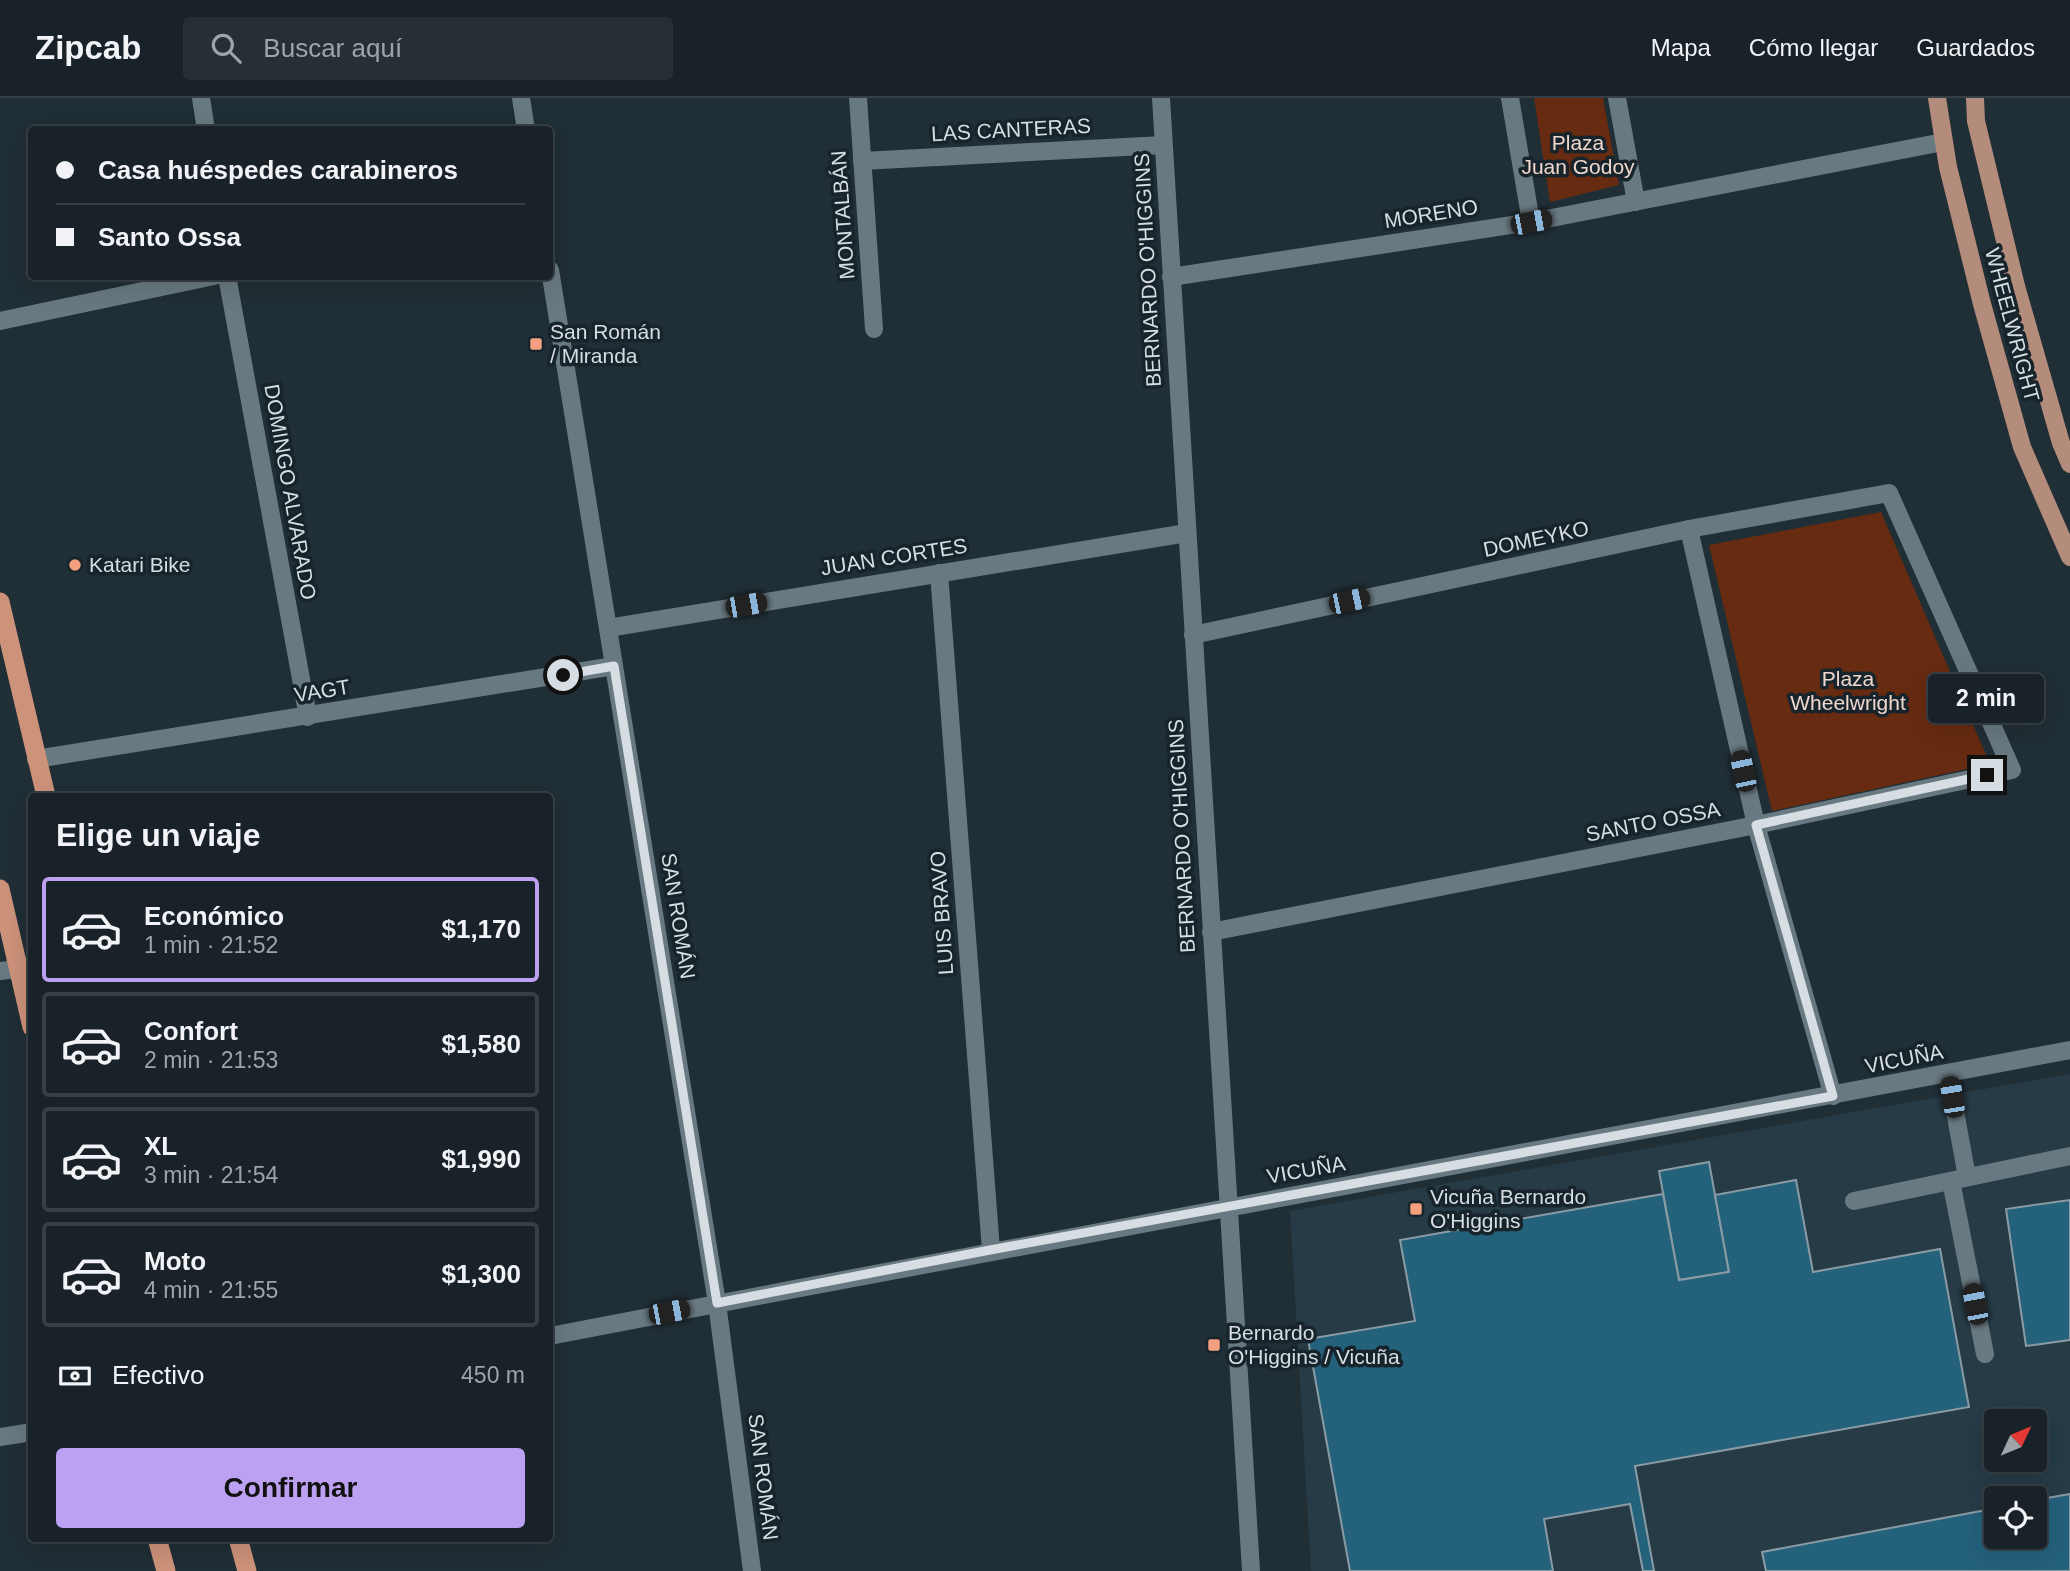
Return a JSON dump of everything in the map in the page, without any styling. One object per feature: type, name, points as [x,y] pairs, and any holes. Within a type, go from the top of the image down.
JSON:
[{"type":"highway","points":[[0,602],[45,793]]},
{"type":"highway","points":[[0,890],[28,1012]]},
{"type":"highway","points":[[159,1542],[166,1571]]},
{"type":"highway","points":[[240,1542],[247,1571]]},
{"type":"main road","name":"WHEELWRIGHT","points":[[1937,98],[1943,142],[1982,304],[2022,447],[2070,557]]},
{"type":"main road","name":"WHEELWRIGHT","points":[[1975,98],[1976,121],[2016,286],[2061,443],[2070,464]]},
{"type":"street","points":[[201,98],[205,126]]},
{"type":"street","points":[[520,98],[525,126]]},
{"type":"street","name":"MONTALBÁN","points":[[858,98],[874,329]]},
{"type":"street","name":"BERNARDO O'HIGGINS","points":[[1161,98],[1251,1571]]},
{"type":"street","points":[[1510,98],[1531,222]]},
{"type":"street","points":[[1617,98],[1636,202]]},
{"type":"street","name":"MORENO","points":[[1171,277],[1531,222],[1943,142]]},
{"type":"street","name":"LAS CANTERAS","points":[[862,161],[1163,145]]},
{"type":"street","points":[[0,321],[195,280]]},
{"type":"street","name":"DOMINGO ALVARADO","points":[[228,280],[308,716]]},
{"type":"street","name":"SAN ROMÁN","points":[[552,280],[717,1303],[752,1571]]},
{"type":"street","name":"DOMEYKO","points":[[1193,635],[1689,529],[1889,493]]},
{"type":"street","name":"SANTO OSSA","points":[[1211,932],[1756,825],[2012,770],[1889,493]]},
{"type":"street","points":[[1689,529],[1756,825],[1833,1096]]},
{"type":"street","name":"JUAN CORTES","points":[[608,628],[1187,533]]},
{"type":"street","name":"LUIS BRAVO","points":[[939,573],[990,1250]]},
{"type":"street","name":"VAGT","points":[[36,759],[614,666]]},
{"type":"street","name":"VICUÑA","points":[[553,1335],[990,1250],[2070,1050]]},
{"type":"street","points":[[1948,1073],[1959,1179],[1985,1354]]},
{"type":"street","points":[[1854,1201],[2070,1156]]},
{"type":"street","points":[[0,1437],[28,1433]]},
{"type":"shaded area","points":[[2070,1074],[2070,1571],[1311,1571],[1290,1211]]},
{"type":"green space","name":"Plaza Juan Godoy","points":[[1534,98],[1603,98],[1619,185],[1550,202]]},
{"type":"green space","name":"Plaza Wheelwright","points":[[1881,512],[1990,764],[1772,811],[1709,545]]},
{"type":"building","points":[[1709,1162],[1729,1272],[1679,1280],[1659,1171]]},
{"type":"building","points":[[1796,1180],[1813,1272],[1940,1249],[1969,1407],[1635,1466],[1654,1571],[1643,1571],[1630,1504],[1544,1519],[1553,1571],[1350,1571],[1308,1339],[1415,1321],[1400,1240],[1663,1194],[1679,1280],[1729,1272],[1715,1195]]},
{"type":"building","points":[[2070,1200],[2070,1340],[2026,1346],[2006,1209]]},
{"type":"building","points":[[2070,1494],[2070,1571],[1766,1571],[1762,1552],[1984,1510],[1984,1549],[2047,1549],[2047,1498]]},
{"type":"place","name":"San Román / Miranda","points":[[536,344]]},
{"type":"place","name":"Katari Bike","points":[[75,565]]},
{"type":"place","name":"Vicuña Bernardo O'Higgins","points":[[1416,1209]]},
{"type":"place","name":"Bernardo O'Higgins / Vicuña","points":[[1214,1345]]},
{"type":"route","points":[[563,675],[614,666],[717,1303],[990,1250],[1833,1096],[1756,825],[1987,775]]}]
